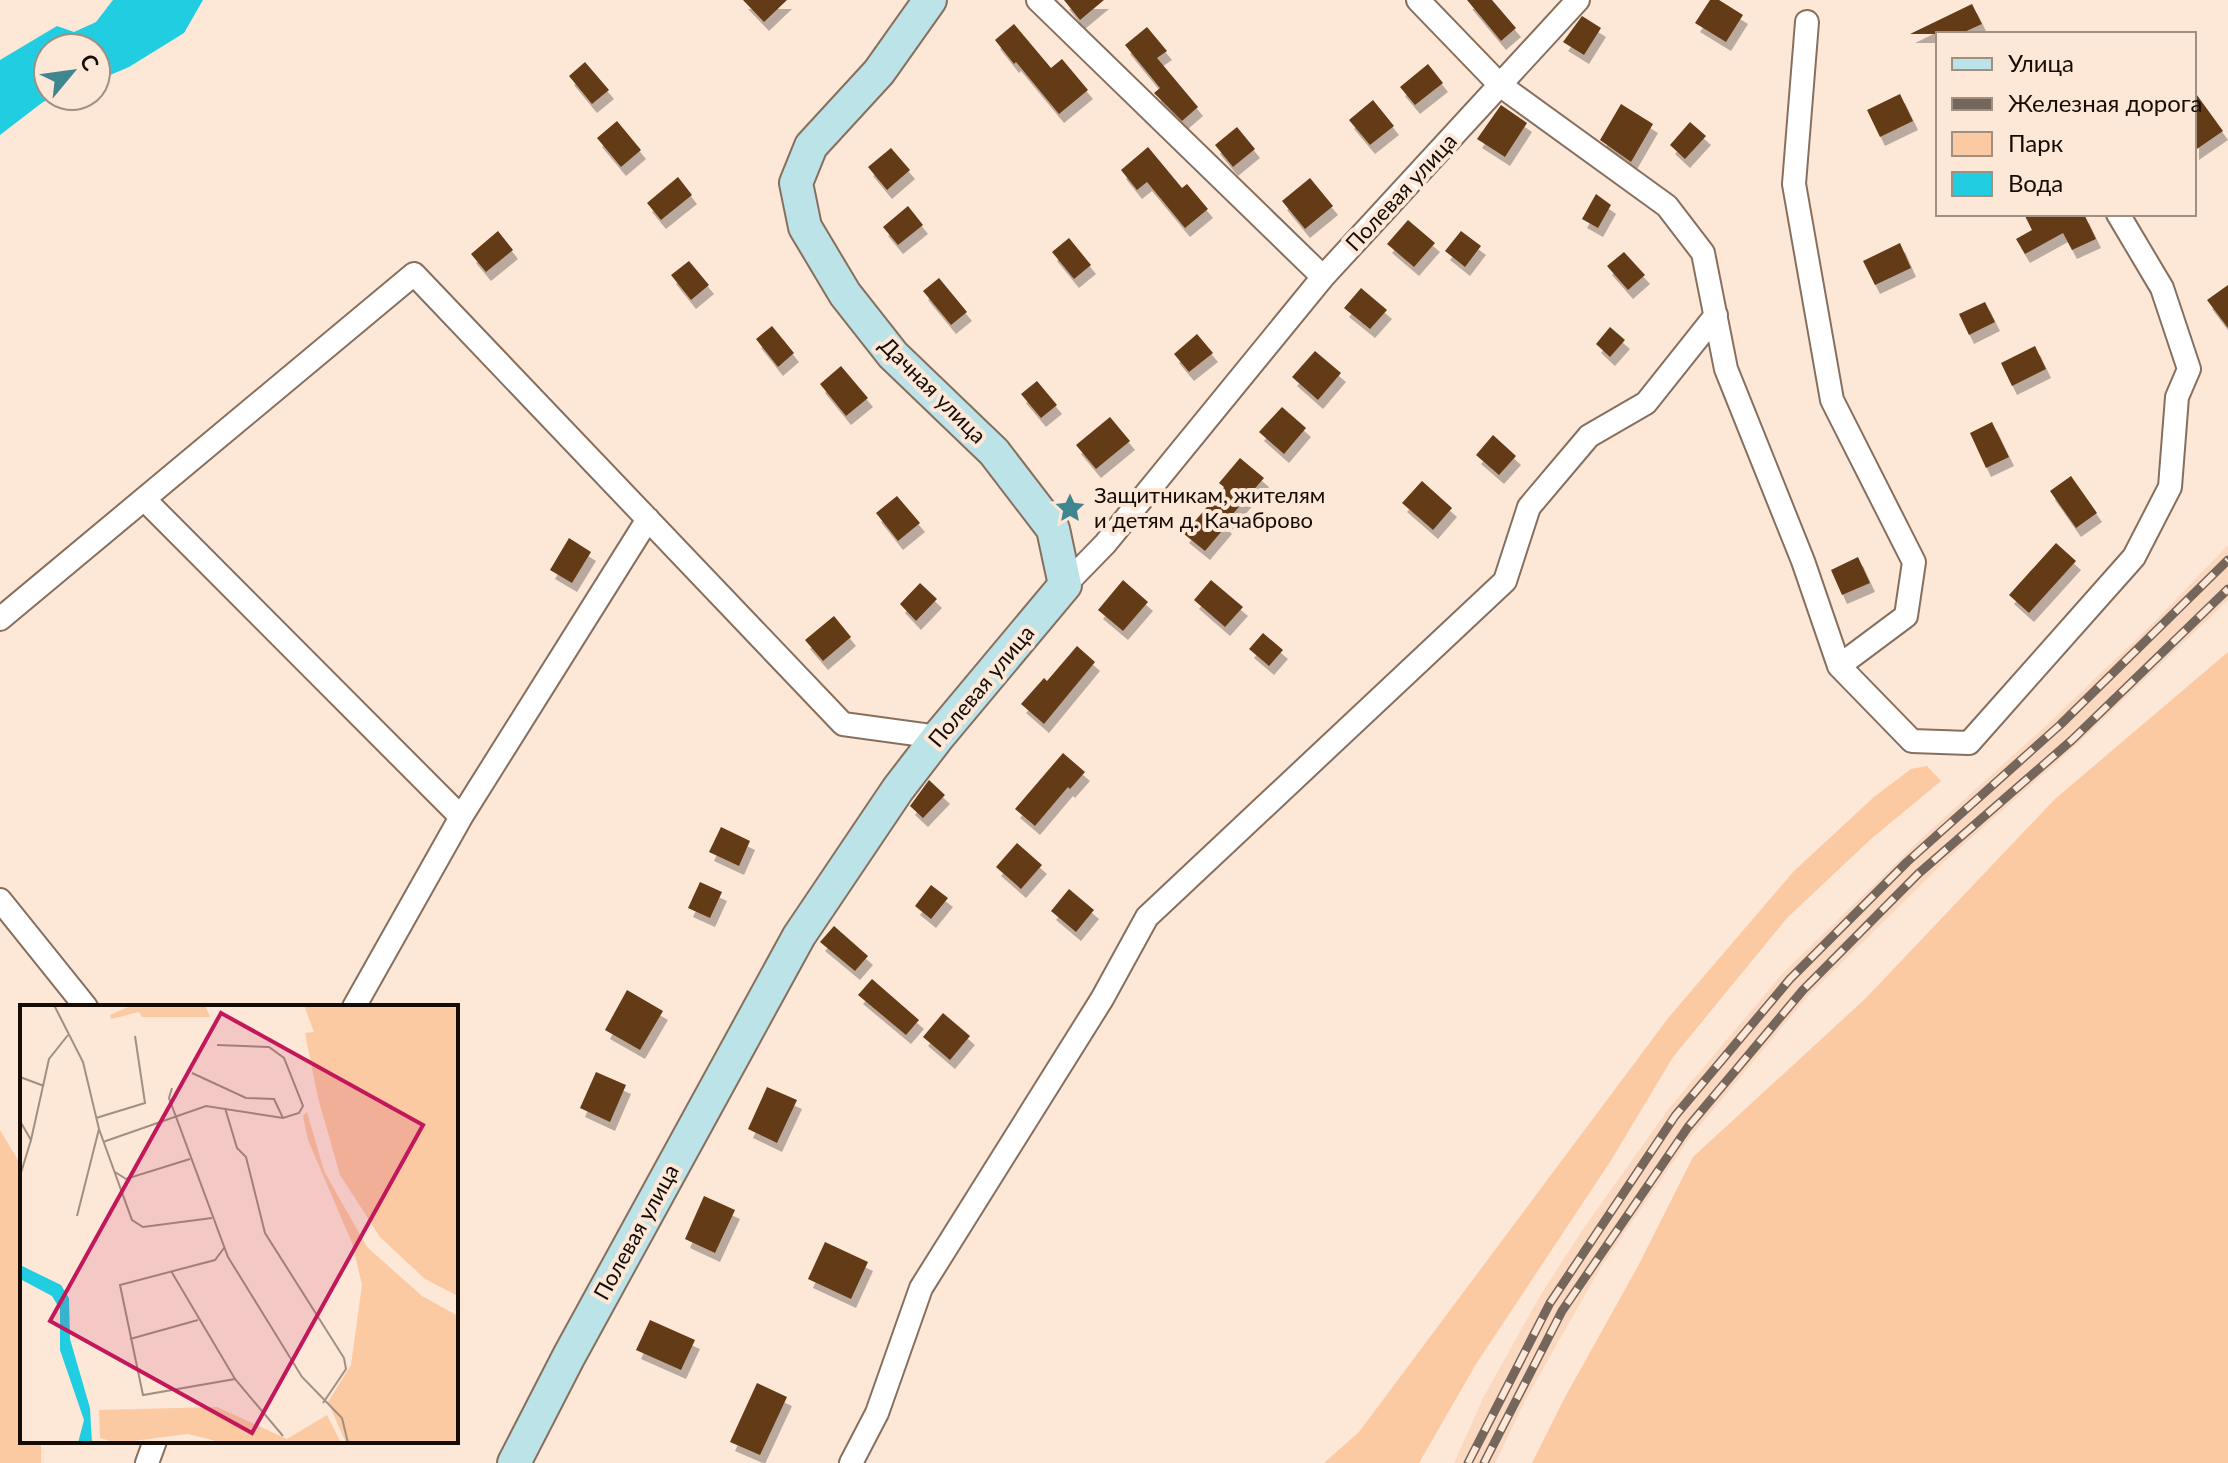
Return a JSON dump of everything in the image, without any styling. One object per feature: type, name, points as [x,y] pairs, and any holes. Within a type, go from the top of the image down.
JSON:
[{"type":"street","name":"Дачная улица","points":[[930,0],[879,72],[811,146],[796,183],[802,216],[805,227],[845,294],[893,355],[994,452],[1053,529],[1065,585]]},
{"type":"street","points":[[1038,0],[1323,277]]},
{"type":"street","points":[[1418,0],[1500,85],[1667,206],[1703,253],[1726,369],[1803,561],[1839,666],[1912,741],[1969,743],[2134,557],[2170,487],[2177,397],[2189,369],[2162,288],[2119,216]]},
{"type":"street","name":"Полевая улица","points":[[514,1463],[569,1356],[799,936],[898,789],[1065,585],[1105,544],[1323,277],[1578,0]]},
{"type":"street","points":[[1807,22],[1794,184],[1832,400],[1914,562],[1906,616],[1839,666]]},
{"type":"street","points":[[0,619],[414,274],[843,724],[938,737]]},
{"type":"street","points":[[851,1463],[877,1413],[921,1288],[1102,999],[1147,917],[1505,581],[1529,507],[1589,436],[1646,403],[1716,315]]},
{"type":"street","points":[[145,500],[461,817]]},
{"type":"street","points":[[355,1005],[461,817],[648,519]]},
{"type":"street","points":[[0,900],[84,1005]]},
{"type":"street","points":[[147,1463],[154,1443]]},
{"type":"shaded area","points":[[2228,545],[2228,600],[2071,750],[1945,861],[1808,996],[1691,1136],[1599,1270],[1527,1397],[1495,1463],[1454,1463],[1484,1396],[1540,1296],[1581,1232],[1667,1111],[1782,974],[1923,837],[2153,623]]},
{"type":"green space","points":[[2228,652],[2228,1463],[1532,1463],[1693,1157],[1865,999],[2055,799]]},
{"type":"green space","points":[[1927,766],[1941,781],[1871,839],[1787,918],[1673,1057],[1610,1162],[1476,1364],[1419,1463],[1324,1463],[1359,1432],[1669,1017],[1794,871],[1874,797],[1911,769]]},
{"type":"green space","points":[[0,1130],[20,1164],[20,1443],[41,1443],[41,1463],[0,1463]]},
{"type":"water","points":[[113,0],[203,0],[184,33],[112,74],[112,32],[74,32],[96,22]]},
{"type":"water","points":[[57,26],[74,32],[47,32]]},
{"type":"water","points":[[32,41],[32,110],[0,135],[0,60]]},
{"type":"building","points":[[743,0],[787,0],[764,22]]},
{"type":"building","points":[[1064,0],[1104,0],[1080,20]]},
{"type":"building","points":[[1467,0],[1492,0],[1516,28],[1501,41]]},
{"type":"building","points":[[1710,0],[1719,0],[1743,15],[1726,42],[1695,23]]},
{"type":"building","points":[[1972,4],[1982,24],[1964,32],[1910,34]]},
{"type":"building","points":[[1582,16],[1601,28],[1584,55],[1563,42]]},
{"type":"building","points":[[1014,24],[1051,68],[1062,59],[1088,90],[1059,114],[995,40]]},
{"type":"building","points":[[1147,27],[1167,51],[1157,58],[1198,107],[1182,121],[1154,93],[1160,88],[1125,45]]},
{"type":"building","points":[[585,62],[609,90],[592,104],[569,76]]},
{"type":"building","points":[[1428,64],[1443,83],[1415,105],[1400,87]]},
{"type":"building","points":[[1900,94],[1913,121],[1880,137],[1867,110]]},
{"type":"building","points":[[2196,94],[2223,131],[2196,150]]},
{"type":"building","points":[[1373,100],[1394,126],[1370,145],[1349,120]]},
{"type":"building","points":[[1621,104],[1653,124],[1631,162],[1600,140]]},
{"type":"building","points":[[1501,105],[1527,123],[1505,157],[1477,139]]},
{"type":"building","points":[[617,121],[641,150],[621,167],[597,138]]},
{"type":"building","points":[[1690,122],[1706,136],[1685,159],[1670,145]]},
{"type":"building","points":[[1237,127],[1255,149],[1233,167],[1215,145]]},
{"type":"building","points":[[1148,147],[1182,188],[1187,184],[1208,209],[1185,228],[1147,182],[1137,190],[1121,170]]},
{"type":"building","points":[[891,148],[910,170],[887,190],[868,167]]},
{"type":"building","points":[[678,177],[692,195],[661,220],[647,203]]},
{"type":"building","points":[[1310,178],[1333,206],[1305,229],[1282,201]]},
{"type":"building","points":[[1596,194],[1611,205],[1598,228],[1582,219]]},
{"type":"building","points":[[908,206],[923,225],[898,245],[883,227]]},
{"type":"building","points":[[2025,216],[2085,216],[2096,239],[2072,250],[2063,233],[2025,254],[2016,239],[2032,230]]},
{"type":"building","points":[[1408,220],[1435,243],[1414,267],[1387,244]]},
{"type":"building","points":[[498,231],[513,250],[486,272],[471,254]]},
{"type":"building","points":[[1461,231],[1481,246],[1465,267],[1445,251]]},
{"type":"building","points":[[1069,238],[1091,265],[1074,279],[1052,252]]},
{"type":"building","points":[[1900,243],[1911,268],[1875,285],[1863,261]]},
{"type":"building","points":[[1624,252],[1645,275],[1628,290],[1607,266]]},
{"type":"building","points":[[689,261],[709,285],[691,300],[671,275]]},
{"type":"building","points":[[939,278],[967,312],[951,325],[923,291]]},
{"type":"building","points":[[2228,285],[2228,328],[2207,300]]},
{"type":"building","points":[[1361,288],[1387,310],[1370,329],[1344,308]]},
{"type":"building","points":[[1985,302],[1995,322],[1969,335],[1959,314]]},
{"type":"building","points":[[772,326],[794,353],[778,367],[756,339]]},
{"type":"building","points":[[1610,327],[1625,340],[1610,357],[1596,344]]},
{"type":"building","points":[[1197,334],[1213,353],[1189,372],[1174,354]]},
{"type":"building","points":[[2035,346],[2046,369],[2012,386],[2001,363]]},
{"type":"building","points":[[1315,351],[1341,373],[1318,400],[1292,377]]},
{"type":"building","points":[[841,366],[868,398],[846,416],[820,384]]},
{"type":"building","points":[[1037,381],[1057,405],[1041,418],[1021,394]]},
{"type":"building","points":[[1282,407],[1306,428],[1284,454],[1259,432]]},
{"type":"building","points":[[1110,417],[1130,441],[1096,469],[1076,445]]},
{"type":"building","points":[[1992,422],[2009,457],[1986,468],[1970,433]]},
{"type":"building","points":[[1493,435],[1516,456],[1499,475],[1476,455]]},
{"type":"building","points":[[1240,458],[1264,478],[1205,551],[1184,534],[1224,487],[1219,483]]},
{"type":"building","points":[[2071,476],[2097,513],[2076,528],[2050,491]]},
{"type":"building","points":[[1422,481],[1452,508],[1433,530],[1402,503]]},
{"type":"building","points":[[897,496],[920,523],[898,541],[876,513]]},
{"type":"building","points":[[569,538],[591,552],[572,583],[550,570]]},
{"type":"building","points":[[2056,543],[2076,561],[2029,613],[2009,595]]},
{"type":"building","points":[[1858,557],[1870,583],[1842,595],[1831,570]]},
{"type":"building","points":[[1123,580],[1148,602],[1123,631],[1098,610]]},
{"type":"building","points":[[1211,580],[1243,607],[1225,627],[1194,600]]},
{"type":"building","points":[[920,583],[937,599],[916,621],[900,604]]},
{"type":"building","points":[[834,616],[851,637],[823,661],[805,640]]},
{"type":"building","points":[[1263,633],[1283,650],[1269,666],[1249,649]]},
{"type":"building","points":[[1077,646],[1095,662],[1044,724],[1021,704],[1044,678],[1047,681]]},
{"type":"building","points":[[1063,753],[1085,772],[1035,826],[1015,809]]},
{"type":"building","points":[[929,780],[945,795],[923,818],[910,806]]},
{"type":"building","points":[[721,827],[750,841],[739,866],[709,852]]},
{"type":"building","points":[[1017,843],[1042,865],[1021,889],[996,867]]},
{"type":"building","points":[[700,882],[722,892],[710,918],[688,908]]},
{"type":"building","points":[[931,885],[948,898],[931,919],[915,906]]},
{"type":"building","points":[[1069,889],[1094,910],[1076,932],[1051,911]]},
{"type":"building","points":[[834,926],[868,956],[855,971],[820,942]]},
{"type":"building","points":[[872,979],[919,1020],[906,1035],[858,995]]},
{"type":"building","points":[[627,990],[663,1011],[640,1050],[605,1030]]},
{"type":"building","points":[[943,1013],[970,1036],[950,1060],[923,1037]]},
{"type":"building","points":[[596,1072],[626,1085],[610,1122],[580,1108]]},
{"type":"building","points":[[767,1087],[797,1100],[777,1143],[748,1129]]},
{"type":"building","points":[[704,1196],[735,1210],[715,1253],[685,1239]]},
{"type":"building","points":[[825,1242],[868,1262],[851,1299],[808,1279]]},
{"type":"building","points":[[650,1320],[695,1340],[681,1370],[636,1350]]},
{"type":"building","points":[[757,1383],[787,1397],[760,1455],[730,1442]]},
{"type":"railway","points":[[1468,1463],[1550,1303],[1675,1116],[1790,979],[1907,862],[2060,725],[2228,560]]},
{"type":"railway","points":[[1484,1463],[1562,1311],[1688,1127],[1803,990],[1918,874],[2072,740],[2228,589]]},
{"type":"place","name":"Защитникам, жителям и детям д. Качаброво","points":[[1070,508]]}]
